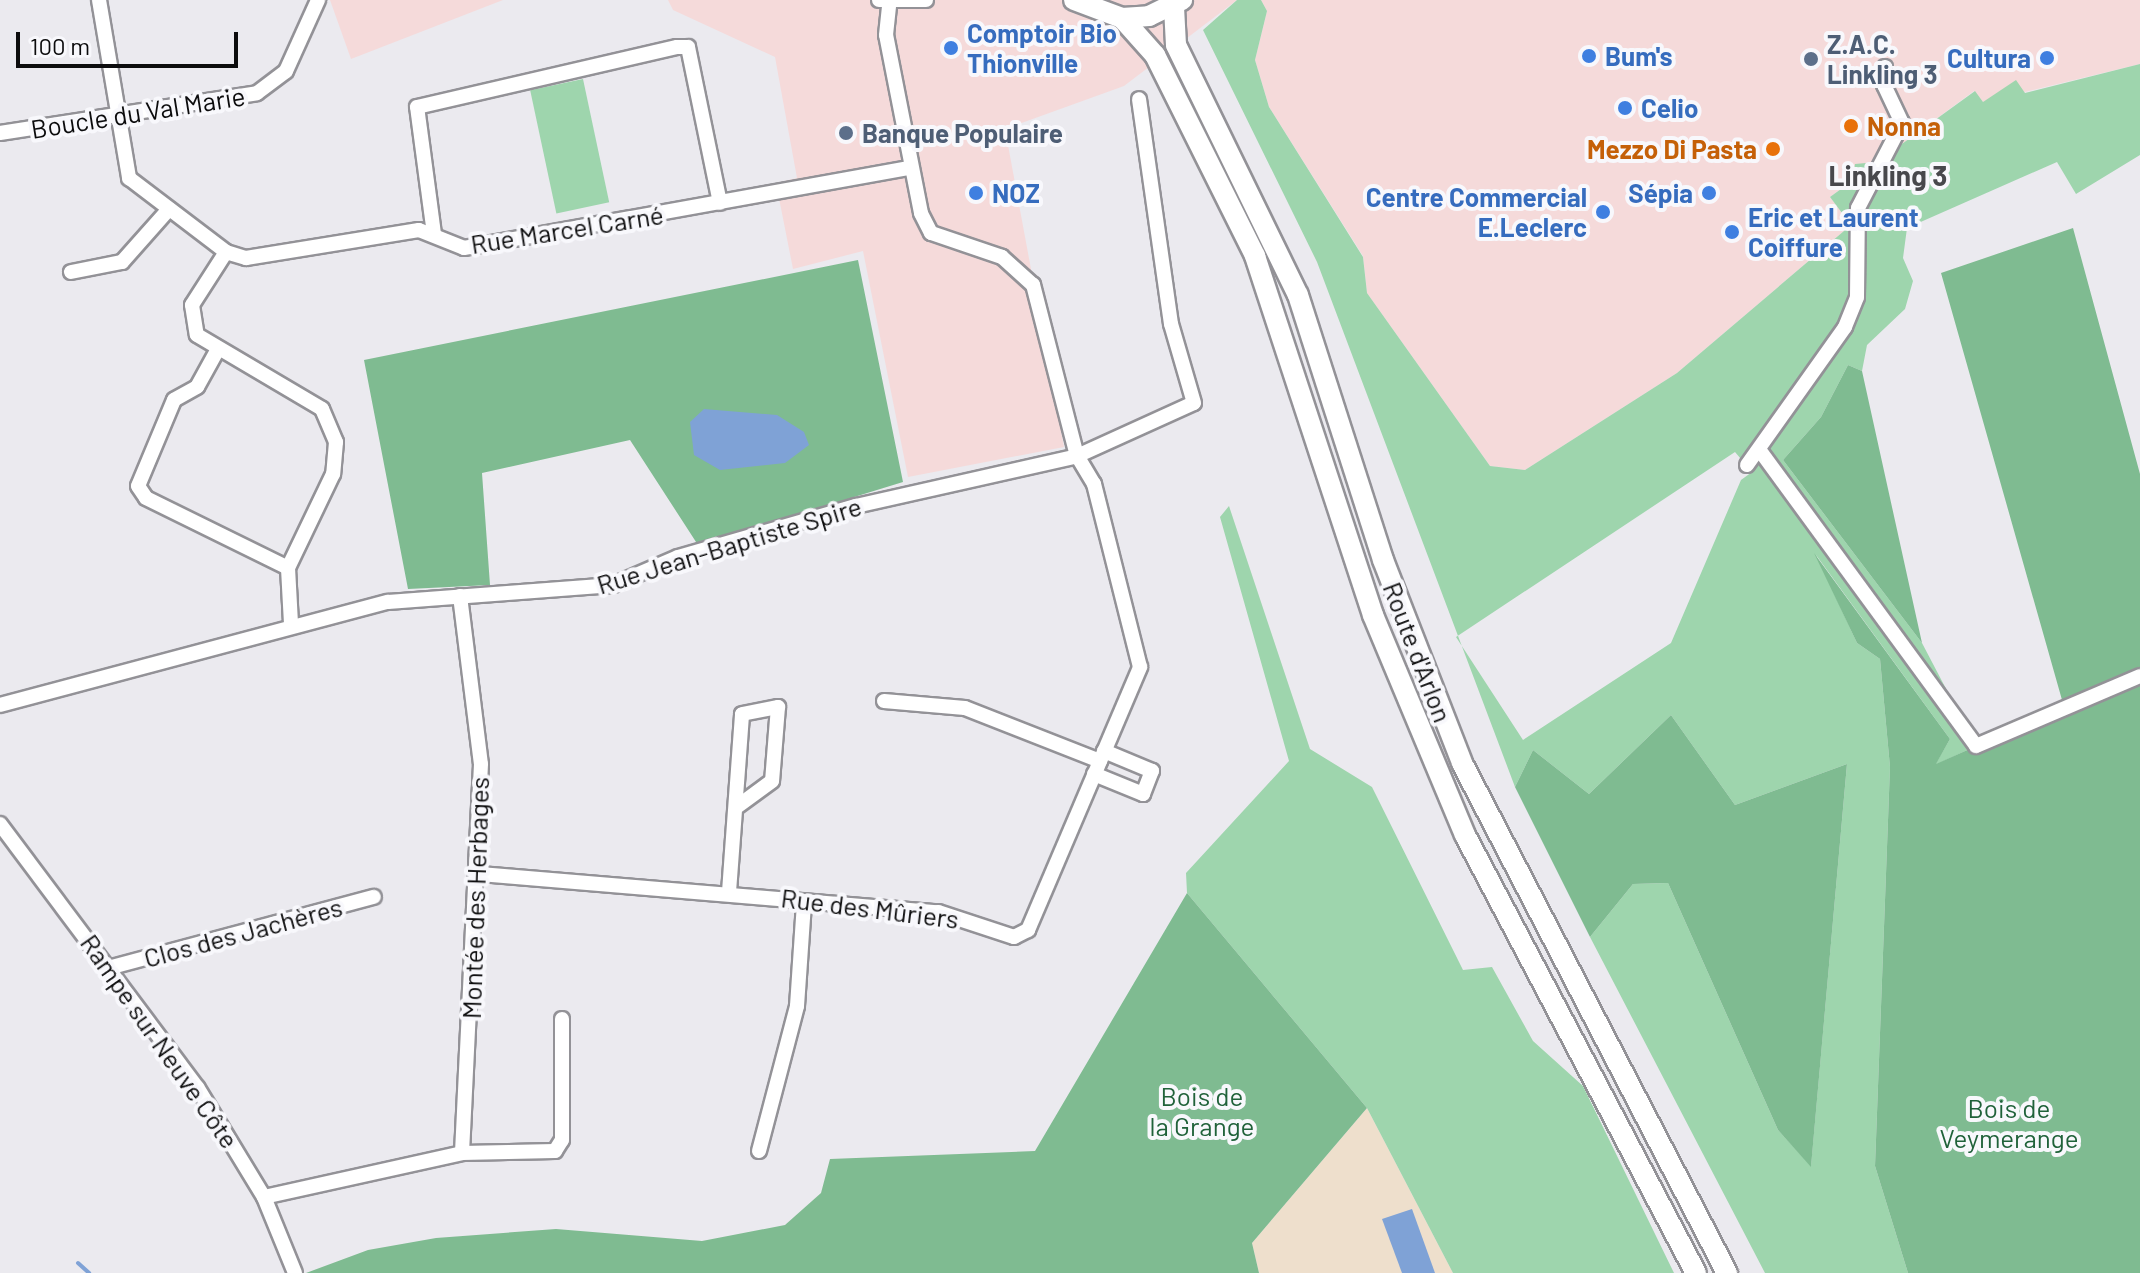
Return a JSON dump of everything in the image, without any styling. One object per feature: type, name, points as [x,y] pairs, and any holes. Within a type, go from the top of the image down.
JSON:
[{"type":"main road","points":[[1074,0],[1122,18],[1178,3]]},
{"type":"main road","name":"Route d'Arlon","points":[[1178,3],[1176,45],[1298,295],[1388,574],[1462,763],[1727,1273]]},
{"type":"main road","name":"Route d'Arlon","points":[[1122,18],[1155,55],[1255,256],[1373,615],[1458,820],[1696,1273]]},
{"type":"street","points":[[99,0],[122,165],[169,209],[226,252],[192,305],[197,335],[322,409],[336,442],[333,474],[288,568],[291,624]]},
{"type":"street","name":"Boucle du Val Marie","points":[[0,133],[257,93],[286,71],[318,0]]},
{"type":"street","points":[[908,168],[886,35],[884,2],[926,0]]},
{"type":"street","points":[[434,234],[417,107],[677,47],[688,47],[720,203]]},
{"type":"street","points":[[1747,465],[1761,452],[1845,327],[1857,297],[1858,208],[1902,123],[1884,85],[1885,67]]},
{"type":"street","name":"Rue Jean-Baptiste Spire","points":[[0,705],[291,624],[388,602],[613,585],[772,529],[1077,456],[1194,403],[1165,294],[1139,99]]},
{"type":"street","name":"Rue Marcel Carné","points":[[226,252],[246,258],[419,230],[464,248],[908,168]]},
{"type":"street","name":"Rue des Mûriers","points":[[481,874],[729,892],[804,902],[960,915],[1022,935],[1140,667],[1094,484],[1077,456],[1033,285],[1002,257],[931,233],[908,168]]},
{"type":"street","points":[[71,272],[122,262],[169,209]]},
{"type":"street","points":[[218,349],[197,387],[174,400],[138,486],[146,498],[288,568]]},
{"type":"street","points":[[1761,452],[1976,746],[2140,676]]},
{"type":"street","name":"Montée des Herbages","points":[[460,596],[481,764],[481,874],[462,1153]]},
{"type":"street","points":[[884,701],[965,708],[1099,762]]},
{"type":"street","points":[[729,892],[738,806],[742,714],[778,707],[772,781],[738,806]]},
{"type":"street","name":"Rampe sur Neuve Côte","points":[[0,824],[112,967],[264,1197],[295,1273]]},
{"type":"street","name":"Clos des Jachères","points":[[112,967],[374,897]]},
{"type":"street","points":[[759,1151],[797,1006],[804,902]]},
{"type":"street","points":[[264,1197],[462,1153],[555,1151],[562,1140],[562,1019]]},
{"type":"shaded area","points":[[330,0],[503,0],[351,59]]},
{"type":"shaded area","points":[[668,0],[1237,0],[1124,86],[1005,129],[1064,447],[908,477],[863,251],[793,269],[776,183],[797,178],[775,57],[673,10]]},
{"type":"shaded area","points":[[1261,0],[2140,0],[2140,64],[1983,102],[1974,91],[1830,197],[1851,225],[1677,373],[1525,470],[1490,466],[1367,293],[1363,256],[1269,107],[1255,60],[1267,11]]},
{"type":"shaded area","points":[[1367,1108],[1453,1273],[1259,1273],[1252,1243]]},
{"type":"green space","points":[[1237,0],[1261,0],[1267,11],[1255,60],[1269,107],[1363,257],[1367,293],[1490,466],[1525,470],[1677,373],[1851,225],[1830,197],[1852,181],[1855,164],[1877,162],[1975,91],[1983,102],[2016,80],[2025,93],[2140,64],[2140,155],[2076,194],[2057,162],[1907,228],[1903,258],[1913,281],[1905,309],[1867,345],[1862,371],[1848,365],[1821,417],[1783,460],[1922,643],[1976,746],[1935,765],[1950,739],[1816,555],[1857,643],[1880,659],[1890,767],[1875,1166],[1908,1273],[1765,1273],[1590,937],[1633,884],[1668,883],[1778,1130],[1811,1166],[1847,764],[1735,805],[1671,715],[1589,794],[1533,750],[1515,787],[1462,646],[1523,740],[1671,643],[1741,480],[1752,472],[1735,452],[1458,636],[1317,262],[1203,30]]},
{"type":"green space","points":[[583,79],[609,202],[556,213],[530,90]]},
{"type":"green space","name":"Bois de Veymerange","points":[[2073,228],[2140,474],[2140,1273],[1908,1273],[1875,1166],[1890,767],[1880,659],[1857,643],[1814,553],[1950,739],[1936,764],[2064,707],[1941,273]]},
{"type":"green space","points":[[858,260],[903,482],[698,545],[630,440],[482,473],[490,585],[408,589],[364,360]]},
{"type":"green space","points":[[1848,365],[1862,371],[1922,643],[1783,460],[1821,417]]},
{"type":"green space","points":[[1229,506],[1310,749],[1372,787],[1463,970],[1492,967],[1533,1041],[1583,1086],[1674,1273],[1453,1273],[1367,1108],[1187,893],[1186,873],[1289,761],[1220,517]]},
{"type":"green space","points":[[1671,715],[1735,805],[1847,764],[1811,1167],[1778,1130],[1668,883],[1633,884],[1590,937],[1515,787],[1533,750],[1589,794]]},
{"type":"green space","name":"Bois de la Grange","points":[[1187,893],[1367,1108],[1252,1243],[1259,1273],[306,1273],[368,1250],[436,1238],[556,1229],[702,1241],[785,1225],[821,1193],[830,1159],[1035,1151]]},
{"type":"water","points":[[704,409],[777,415],[804,432],[809,445],[785,463],[720,470],[694,455],[690,422]]},
{"type":"water","points":[[1412,1209],[1435,1273],[1402,1273],[1382,1219]]},
{"type":"waterway","points":[[78,1263],[89,1273]]},
{"type":"place","name":"Comptoir Bio Thionville","points":[[951,48]]},
{"type":"place","name":"Bum's","points":[[1589,56]]},
{"type":"place","name":"Cultura","points":[[2047,58]]},
{"type":"place","name":"Z.A.C. Linkling 3","points":[[1811,59]]},
{"type":"place","name":"Celio","points":[[1625,108]]},
{"type":"place","name":"Nonna","points":[[1851,126]]},
{"type":"place","name":"Banque Populaire","points":[[846,133]]},
{"type":"place","name":"Mezzo Di Pasta","points":[[1773,149]]},
{"type":"place","name":"NOZ","points":[[976,193]]},
{"type":"place","name":"Sépia","points":[[1709,193]]},
{"type":"place","name":"Centre Commercial E.Leclerc","points":[[1603,212]]},
{"type":"place","name":"Eric et Laurent Coiffure","points":[[1732,232]]},
{"type":"district","name":"Linkling 3","points":[[1888,175]]}]
